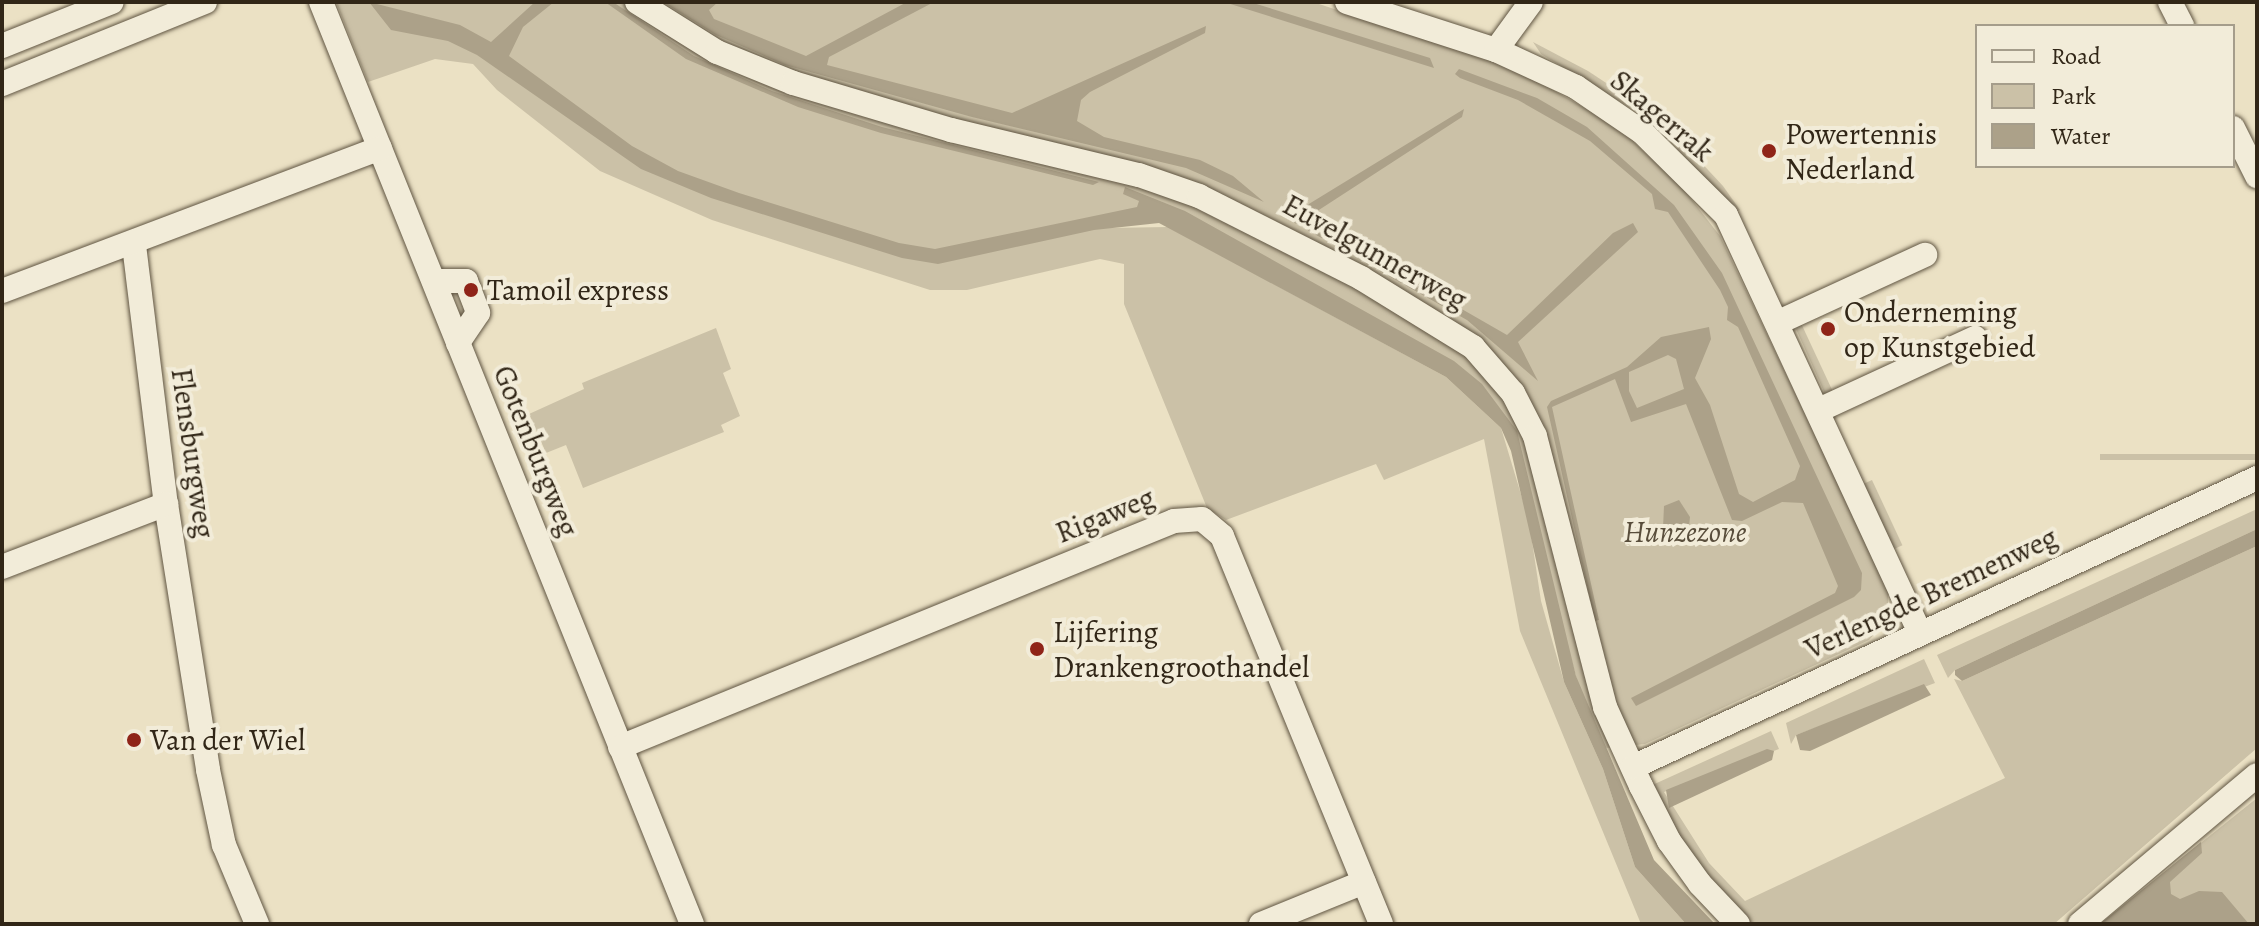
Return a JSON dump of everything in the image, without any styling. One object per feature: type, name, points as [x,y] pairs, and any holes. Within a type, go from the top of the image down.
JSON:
[{"type":"street","points":[[2,46],[112,2]]},
{"type":"street","points":[[2,84],[205,2]]},
{"type":"street","name":"Gotenburgweg","points":[[321,2],[692,924]]},
{"type":"street","name":"Euvelgunnerweg","points":[[637,2],[717,52],[793,83],[951,130],[1139,175],[1199,196],[1361,278],[1458,335],[1501,377],[1535,436],[1601,693],[1633,767],[1669,841],[1700,884],[1738,924]]},
{"type":"street","name":"Skagerrak","points":[[1347,2],[1496,50],[1576,87],[1642,132],[1726,215],[1779,322],[1920,632]]},
{"type":"street","points":[[1496,50],[1531,2]]},
{"type":"street","points":[[2170,2],[2181,24]]},
{"type":"street","points":[[2235,132],[2257,176]]},
{"type":"street","points":[[2,291],[134,245],[380,148]]},
{"type":"street","name":"Flensburgweg","points":[[134,245],[166,504],[224,845],[257,924]]},
{"type":"street","points":[[1779,322],[1925,255]]},
{"type":"street","points":[[1819,410],[1975,338]]},
{"type":"street","name":"Verlengde Bremenweg","points":[[1633,767],[2257,478]]},
{"type":"street","points":[[2,567],[166,504]]},
{"type":"street","name":"Rigaweg","points":[[620,747],[1193,517],[1211,523],[1222,536],[1381,924]]},
{"type":"street","points":[[2080,924],[2257,775]]},
{"type":"street","points":[[1261,924],[1364,882]]},
{"type":"green space","name":"Hunzezone","points":[[336,2],[1313,2],[1518,70],[1618,127],[1685,191],[1720,236],[1888,588],[1888,619],[1869,640],[1645,744],[1596,749],[1510,437],[1455,379],[1159,219],[1105,228],[1168,227],[1446,377],[1501,428],[1529,521],[1541,601],[1564,682],[1603,769],[1635,867],[1686,924],[1641,924],[1520,631],[1484,439],[1384,480],[1376,464],[1226,520],[1207,508],[1124,304],[1124,264],[1100,259],[967,290],[930,290],[712,220],[600,171],[497,90],[473,64],[435,59],[368,82]]},
{"type":"green space","points":[[1533,42],[1588,71],[1647,110],[1639,113],[1541,54]]},
{"type":"green space","points":[[1682,142],[1723,186],[1740,210],[1735,212],[1677,149]]},
{"type":"green space","points":[[1800,321],[1834,394],[1826,396],[1796,329]]},
{"type":"green space","points":[[716,328],[731,369],[723,373],[740,416],[721,425],[724,432],[583,488],[566,445],[546,453],[529,414],[584,389],[582,383]]},
{"type":"green space","points":[[2100,454],[2257,454],[2257,460],[2100,460]]},
{"type":"green space","points":[[1872,480],[1902,545],[1894,549],[1864,484]]},
{"type":"green space","points":[[2257,509],[2257,529],[1955,670],[1948,678],[1937,655]]},
{"type":"green space","points":[[2257,546],[2257,748],[2054,924],[1747,924],[1704,880],[1648,787],[1771,731],[1779,749],[1664,792],[1709,863],[1745,901],[2005,778],[1954,679],[1962,681]]},
{"type":"green space","points":[[1924,659],[1935,683],[1796,735],[1791,744],[1786,723]]},
{"type":"green space","points":[[2257,798],[2257,924],[2106,924],[2202,842]]},
{"type":"water","points":[[369,2],[460,25],[491,42],[535,2],[554,2],[523,27],[509,56],[632,146],[678,171],[739,193],[899,243],[935,249],[1137,207],[1139,201],[1123,194],[1125,187],[1185,211],[1454,361],[1482,384],[1517,431],[1576,676],[1654,860],[1715,924],[1686,924],[1635,867],[1603,769],[1564,682],[1511,451],[1501,428],[1446,377],[1159,223],[1094,230],[938,264],[902,258],[711,198],[641,169],[477,55],[448,41],[391,30]]},
{"type":"water","points":[[605,2],[613,2],[694,56],[772,91],[882,127],[1099,182],[1093,185],[881,133],[798,107],[686,59]]},
{"type":"water","points":[[663,2],[718,2],[709,10],[714,19],[806,56],[907,2],[934,2],[829,57],[827,65],[1012,113],[1206,26],[1205,33],[1090,92],[1081,100],[1077,121],[1104,137],[1200,160],[1233,176],[1264,202],[1186,168],[972,117],[785,65],[716,35]]},
{"type":"water","points":[[1224,2],[1250,2],[1430,58],[1434,68]]},
{"type":"water","points":[[1459,69],[1537,98],[1587,127],[1674,205],[1722,273],[1862,573],[1861,590],[1854,597],[1636,706],[1631,698],[1835,593],[1838,586],[1803,503],[1782,502],[1742,521],[1732,520],[1686,404],[1631,422],[1615,379],[1552,407],[1599,620],[1595,621],[1547,407],[1551,401],[1627,367],[1661,337],[1709,327],[1711,339],[1695,378],[1710,405],[1739,494],[1753,502],[1795,480],[1800,466],[1738,327],[1727,320],[1728,307],[1720,290],[1668,212],[1655,209],[1652,194],[1590,141],[1518,100],[1455,74]],"holes":[[[1668,355],[1676,359],[1684,389],[1637,408],[1629,391],[1629,372]]]},
{"type":"water","points":[[1464,109],[1462,117],[1305,219],[1507,335],[1613,233],[1633,223],[1638,232],[1518,342],[1538,381],[1467,320],[1286,218]]},
{"type":"water","points":[[1679,500],[1690,517],[1688,537],[1681,544],[1668,542],[1663,528],[1664,506]]},
{"type":"water","points":[[2257,529],[2257,546],[1962,681],[1955,675],[1955,670]]},
{"type":"water","points":[[1924,684],[1931,695],[1810,751],[1800,750],[1796,735]]},
{"type":"water","points":[[1767,749],[1774,751],[1772,760],[1669,808],[1666,790]]},
{"type":"water","points":[[2201,842],[2202,853],[2170,882],[2171,894],[2180,899],[2199,891],[2222,892],[2249,924],[2100,924]]},
{"type":"place","name":"Powertennis Nederland","points":[[1769,151]]},
{"type":"place","name":"Tamoil express","points":[[471,290]]},
{"type":"place","name":"Onderneming op Kunstgebied","points":[[1828,329]]},
{"type":"place","name":"Lijfering Drankengroothandel","points":[[1037,649]]},
{"type":"place","name":"Van der Wiel","points":[[134,740]]}]
